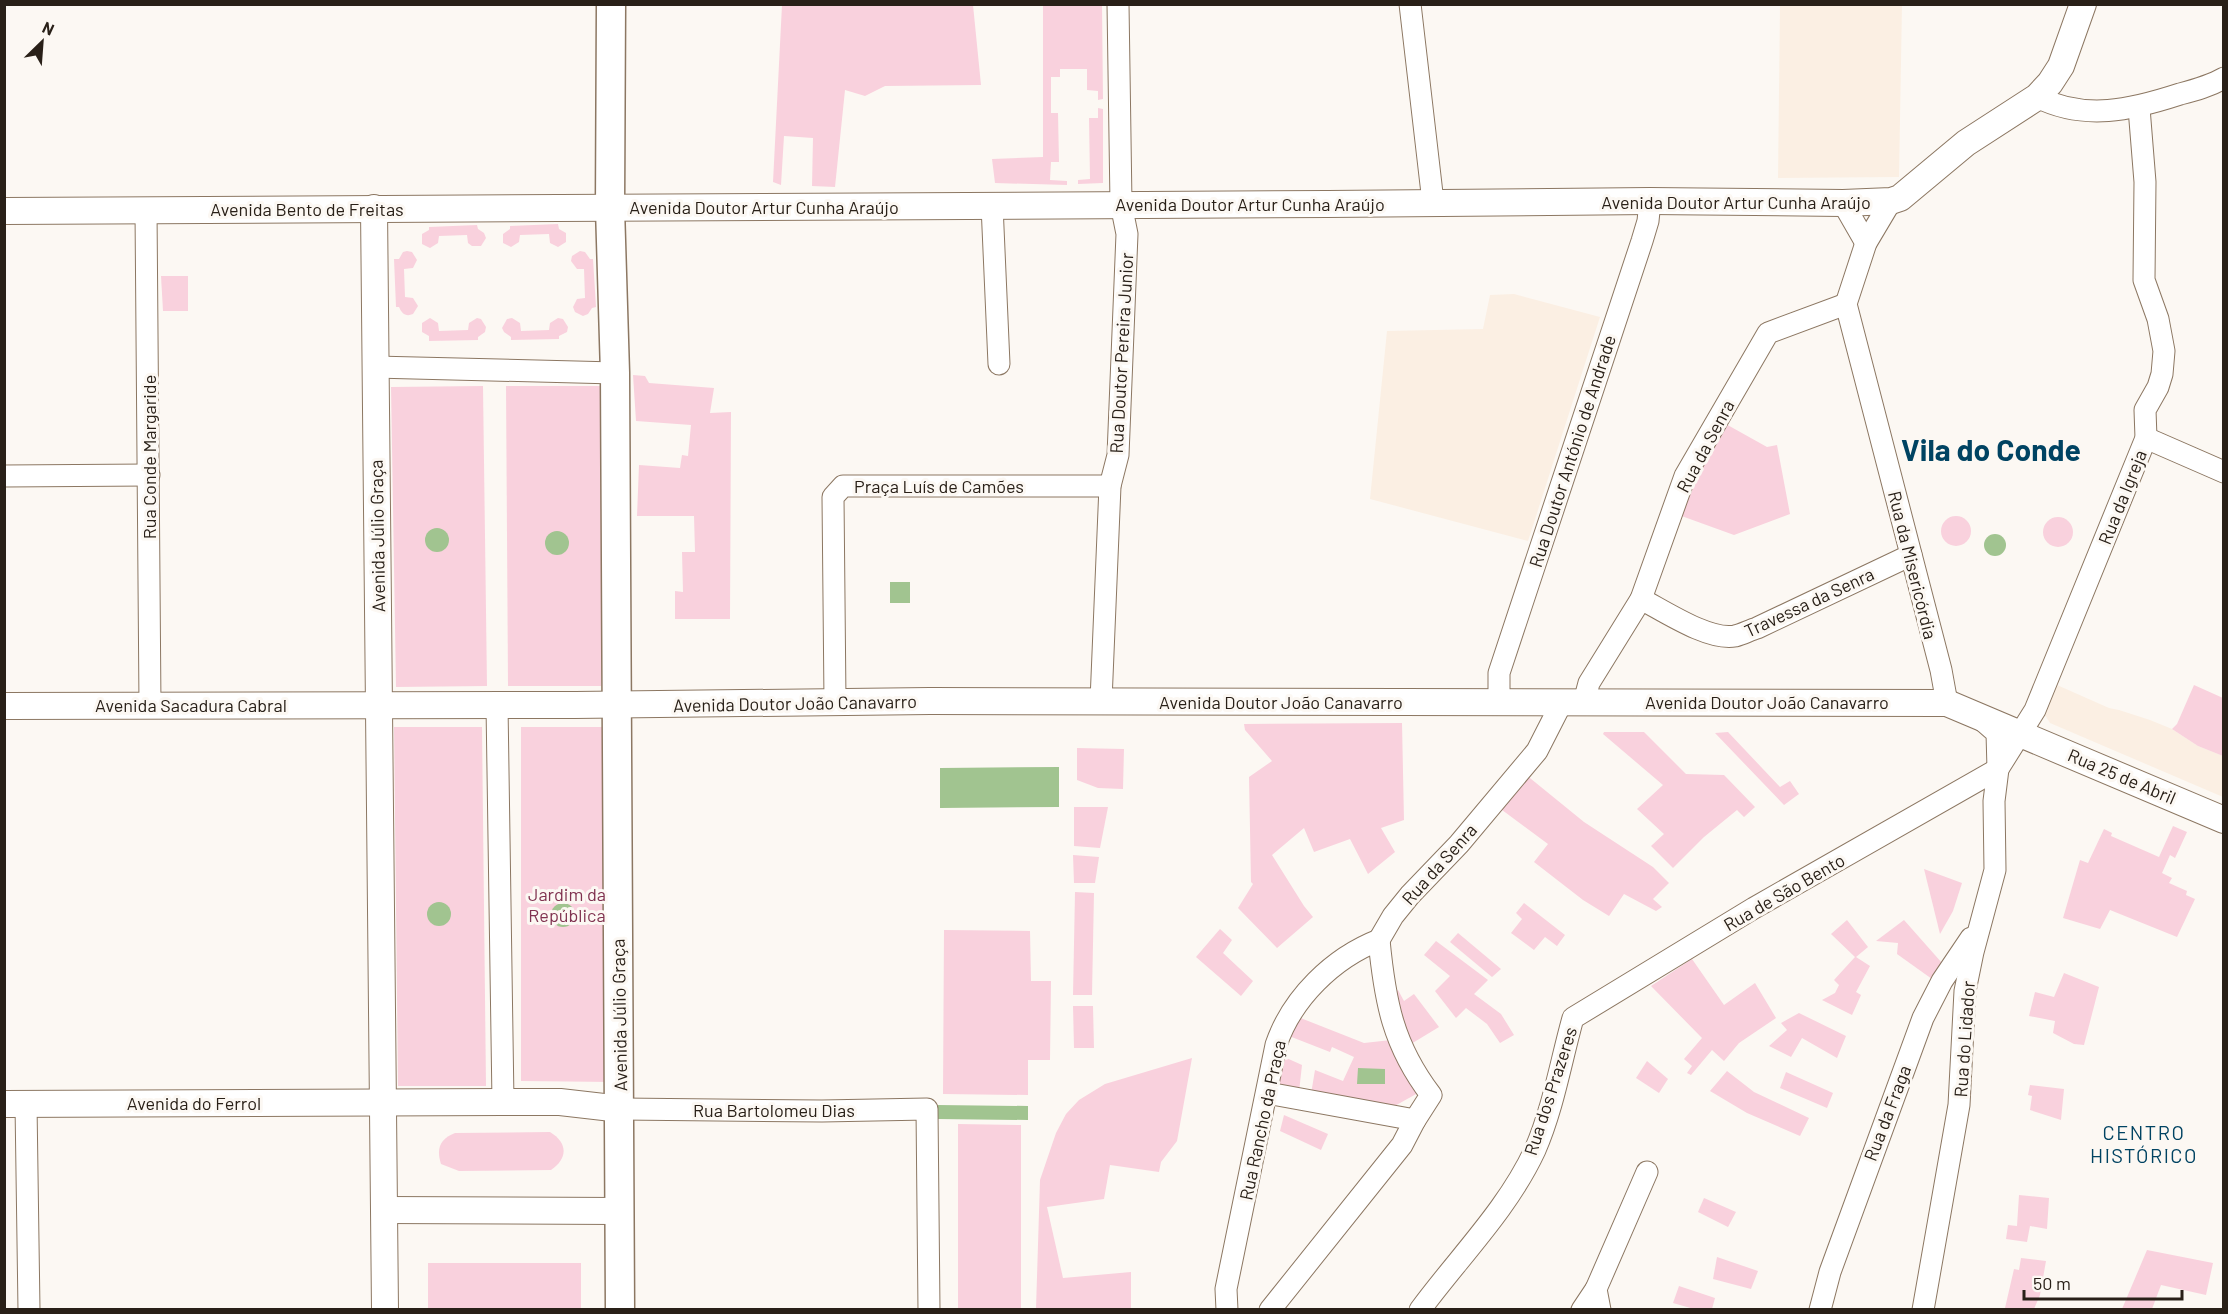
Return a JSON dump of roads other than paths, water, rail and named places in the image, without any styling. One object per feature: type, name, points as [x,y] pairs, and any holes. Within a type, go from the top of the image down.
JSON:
[{"type":"main road","name":"Avenida Júlio Graça","points":[[611,4],[610,208],[615,373],[621,1109],[618,1211],[620,1310]]},
{"type":"street","name":"Rua Doutor Pereira Junior","points":[[1101,701],[1110,486],[1118,455],[1127,234],[1121,204],[1118,4]]},
{"type":"street","points":[[1410,4],[1433,202]]},
{"type":"street","points":[[1849,313],[1866,243],[1890,201],[1900,198],[1966,143],[2037,96],[2050,83],[2061,66],[2083,4]]},
{"type":"street","points":[[2037,96],[2053,105],[2072,110],[2139,108],[2204,87],[2223,78]]},
{"type":"street","name":"Rua da Igreja","points":[[1998,770],[2035,710],[2066,636],[2146,438],[2145,410],[2158,387],[2162,374],[2164,357],[2158,319],[2144,280],[2145,182],[2139,108]]},
{"type":"street","name":"Rua Doutor António de Andrade","points":[[1499,702],[1499,673],[1642,241],[1650,201]]},
{"type":"street","name":"Avenida Doutor Artur Cunha Araújo","points":[[610,208],[1890,201]]},
{"type":"street","points":[[1843,203],[1866,243]]},
{"type":"street","points":[[992,205],[999,364]]},
{"type":"street","name":"Avenida Júlio Graça","points":[[374,208],[385,1310]]},
{"type":"street","name":"Avenida Bento de Freitas","points":[[4,211],[610,208]]},
{"type":"street","name":"Rua Conde Margaride","points":[[147,210],[150,705]]},
{"type":"street","name":"Rua da Misericórdia","points":[[1849,313],[1941,670],[1947,703]]},
{"type":"street","name":"Rua da Senra","points":[[1379,940],[1393,916],[1410,895],[1459,844],[1537,751],[1589,683],[1641,599],[1685,476],[1768,333],[1849,313]]},
{"type":"street","points":[[375,367],[615,373]]},
{"type":"street","points":[[2146,438],[2223,472]]},
{"type":"street","points":[[4,476],[149,475]]},
{"type":"street","name":"Praça Luís de Camões","points":[[835,701],[833,497],[843,486],[1110,486]]},
{"type":"street","name":"Travessa da Senra","points":[[1641,599],[1705,631],[1735,636],[1757,628],[1911,555]]},
{"type":"street","name":"Avenida Doutor João Canavarro","points":[[616,705],[835,701],[1947,703]]},
{"type":"street","name":"Rua 25 de Abril","points":[[1947,703],[2223,820]]},
{"type":"street","points":[[497,705],[502,1102]]},
{"type":"street","points":[[378,706],[616,705]]},
{"type":"street","name":"Avenida Sacadura Cabral","points":[[4,706],[378,706]]},
{"type":"street","points":[[1977,716],[1997,733],[1998,770]]},
{"type":"street","name":"Rua do Lidador","points":[[1923,1310],[1959,1105],[1965,991],[1978,928],[1986,908],[1995,870],[1994,801],[1998,770]]},
{"type":"street","name":"Rua de São Bento","points":[[1573,1018],[1754,908],[1998,770]]},
{"type":"street","name":"Rua da Fraga","points":[[1820,1310],[1837,1251],[1923,1018],[1942,981],[1978,928]]},
{"type":"street","points":[[1270,1310],[1402,1145],[1431,1095],[1403,1052],[1394,1028],[1385,999],[1379,940]]},
{"type":"street","name":"Rua Rancho da Praça","points":[[1227,1310],[1226,1289],[1282,1026],[1310,989],[1345,957],[1379,940]]},
{"type":"street","name":"Rua dos Prazeres","points":[[1420,1310],[1447,1273],[1484,1230],[1510,1193],[1535,1149],[1573,1018]]},
{"type":"street","points":[[1267,1093],[1415,1120]]},
{"type":"street","name":"Avenida Júlio Graça","points":[[384,1103],[560,1102],[621,1109]]},
{"type":"street","name":"Avenida do Ferrol","points":[[15,1104],[384,1103]]},
{"type":"street","points":[[15,1104],[29,1310]]},
{"type":"street","name":"Rua Bartolomeu Dias","points":[[621,1109],[799,1111],[927,1109],[929,1310]]},
{"type":"street","points":[[1582,1310],[1598,1299],[1647,1172]]},
{"type":"street","points":[[385,1210],[618,1211]]},
{"type":"district","name":"Vila do Conde","points":[[1991,449]]},
{"type":"district","name":"CENTRO HISTÓRICO","points":[[2144,1144]]},
{"type":"park label","name":"Jardim da República","points":[[567,904]]}]
